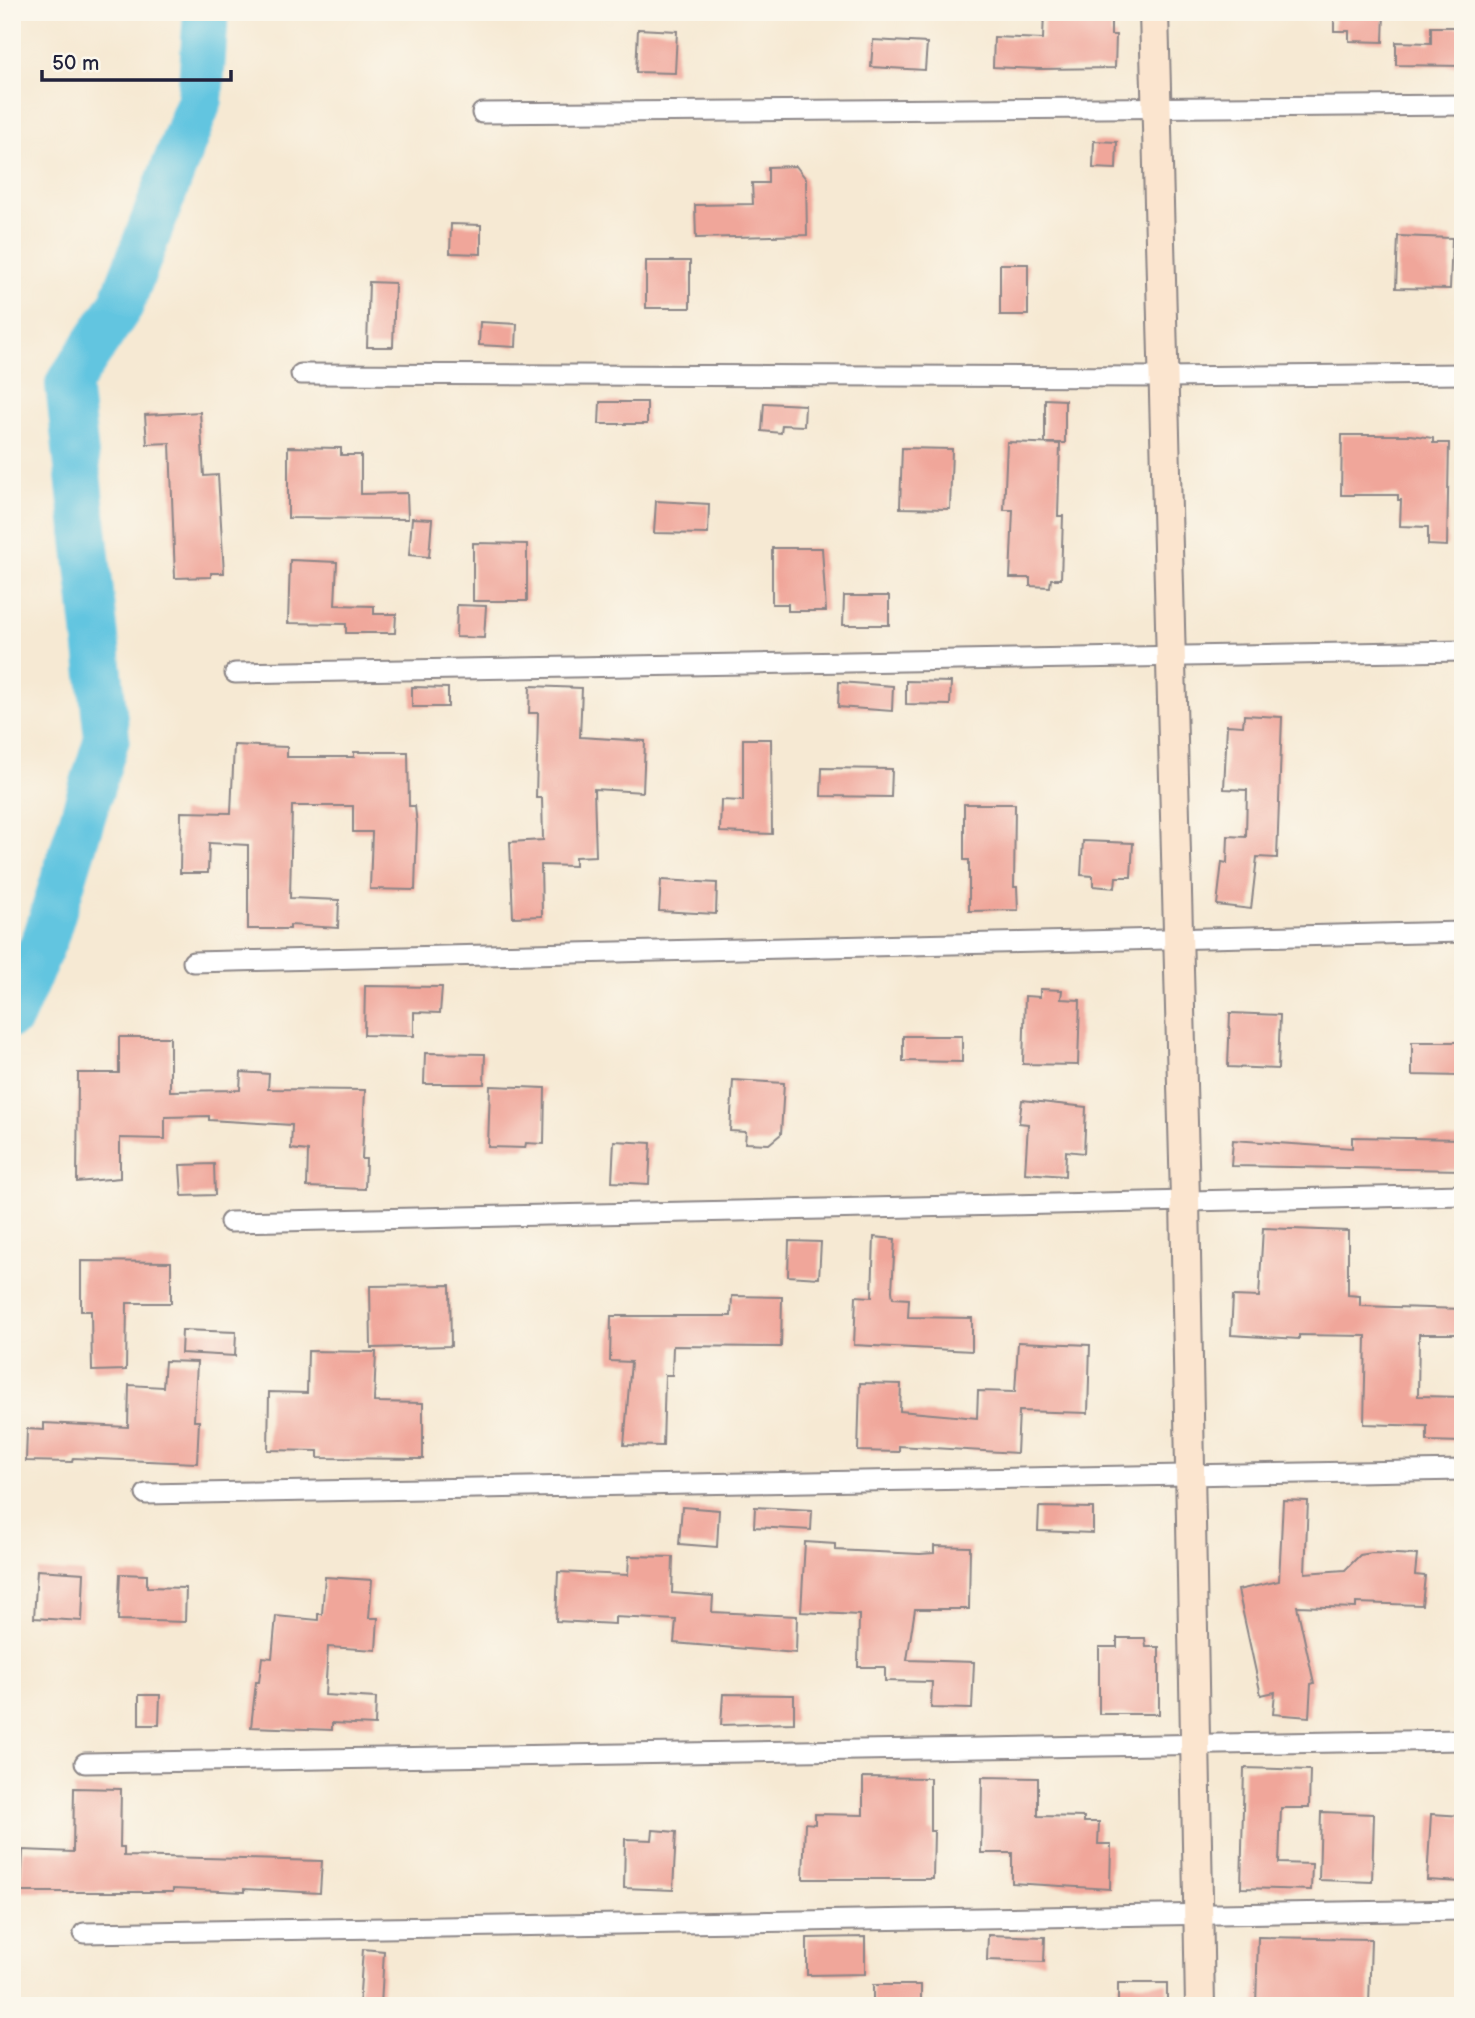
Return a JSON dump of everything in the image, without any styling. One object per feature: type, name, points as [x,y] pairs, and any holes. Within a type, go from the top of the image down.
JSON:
[{"type":"main road","points":[[1154,12],[1185,1199],[1200,2006]]},
{"type":"street","points":[[482,113],[1463,105]]},
{"type":"street","points":[[301,374],[1164,377],[1463,374]]},
{"type":"street","points":[[235,673],[1463,651]]},
{"type":"street","points":[[193,962],[1463,932]]},
{"type":"street","points":[[230,1222],[1463,1195]]},
{"type":"street","points":[[146,1494],[1463,1470]]},
{"type":"street","points":[[85,1763],[1463,1740]]},
{"type":"street","points":[[84,1933],[1463,1910]]},
{"type":"building","points":[[1044,12],[1111,12],[1111,35],[1116,35],[1115,68],[993,67],[994,37],[1043,39]]},
{"type":"building","points":[[1334,12],[1384,12],[1383,42],[1349,41],[1349,31],[1334,31]]},
{"type":"building","points":[[1431,27],[1463,27],[1463,66],[1396,65],[1396,42],[1431,43]]},
{"type":"building","points":[[638,29],[677,31],[675,73],[636,72]]},
{"type":"building","points":[[873,40],[927,43],[925,70],[871,67]]},
{"type":"building","points":[[1094,141],[1117,142],[1116,169],[1093,168]]},
{"type":"building","points":[[796,166],[806,179],[807,235],[696,238],[695,205],[753,204],[752,183],[768,183],[768,167]]},
{"type":"building","points":[[451,224],[481,225],[481,254],[450,253]]},
{"type":"building","points":[[1398,236],[1452,238],[1450,289],[1396,288]]},
{"type":"building","points":[[646,261],[690,261],[690,308],[646,308]]},
{"type":"building","points":[[1000,264],[1028,264],[1028,315],[1000,315]]},
{"type":"building","points":[[369,282],[395,283],[393,347],[367,347]]},
{"type":"building","points":[[480,322],[517,324],[516,347],[479,345]]},
{"type":"building","points":[[1045,399],[1065,400],[1065,443],[1045,443]]},
{"type":"building","points":[[600,402],[647,402],[647,424],[599,424]]},
{"type":"building","points":[[764,403],[805,405],[804,426],[782,425],[781,433],[762,431]]},
{"type":"building","points":[[200,412],[204,476],[218,475],[224,573],[211,573],[211,577],[175,578],[170,443],[147,444],[145,415]]},
{"type":"building","points":[[1342,435],[1411,435],[1433,438],[1433,443],[1449,443],[1447,546],[1428,545],[1428,527],[1400,526],[1401,500],[1398,500],[1398,495],[1341,495]]},
{"type":"building","points":[[1007,442],[1060,444],[1058,516],[1063,516],[1061,579],[1051,579],[1050,587],[1030,586],[1030,578],[1010,578],[1013,510],[1004,510]]},
{"type":"building","points":[[288,447],[341,448],[341,455],[361,455],[361,494],[407,493],[408,519],[288,518]]},
{"type":"building","points":[[902,448],[952,449],[950,509],[900,508]]},
{"type":"building","points":[[656,501],[709,504],[708,534],[654,533]]},
{"type":"building","points":[[412,518],[432,519],[429,557],[409,555]]},
{"type":"building","points":[[473,543],[527,544],[527,601],[473,601]]},
{"type":"building","points":[[772,548],[822,548],[826,611],[788,611],[788,604],[772,604]]},
{"type":"building","points":[[290,560],[337,562],[335,605],[374,606],[374,614],[396,614],[395,633],[346,633],[346,624],[288,623]]},
{"type":"building","points":[[844,596],[889,596],[889,625],[843,625]]},
{"type":"building","points":[[457,605],[486,606],[484,638],[456,637]]},
{"type":"building","points":[[906,681],[951,682],[950,705],[906,704]]},
{"type":"building","points":[[839,682],[893,686],[892,711],[838,707]]},
{"type":"building","points":[[530,686],[582,688],[580,737],[645,741],[643,792],[594,789],[596,856],[575,857],[575,866],[541,865],[542,916],[513,917],[510,842],[543,840],[542,798],[536,798],[538,713],[529,713]]},
{"type":"building","points":[[412,687],[448,688],[448,707],[412,707]]},
{"type":"building","points":[[1244,715],[1282,717],[1277,858],[1257,857],[1251,909],[1217,905],[1222,862],[1227,863],[1228,836],[1246,837],[1247,790],[1224,789],[1227,725],[1243,726]]},
{"type":"building","points":[[743,739],[771,739],[772,834],[720,832],[721,800],[743,801]]},
{"type":"building","points":[[234,745],[287,747],[287,757],[354,757],[354,752],[408,752],[409,806],[415,806],[417,825],[415,890],[370,889],[372,832],[353,832],[353,806],[292,806],[290,898],[339,900],[338,928],[290,925],[290,929],[248,929],[248,845],[209,843],[208,873],[180,873],[181,812],[231,813]]},
{"type":"building","points":[[822,768],[892,769],[891,797],[821,796]]},
{"type":"building","points":[[964,804],[1015,804],[1014,887],[1017,887],[1018,910],[969,911],[969,860],[964,860]]},
{"type":"building","points":[[1083,841],[1133,843],[1131,877],[1116,877],[1115,888],[1093,886],[1093,876],[1081,875]]},
{"type":"building","points":[[661,880],[717,883],[716,914],[659,911]]},
{"type":"building","points":[[365,986],[442,987],[440,1013],[414,1012],[414,1036],[364,1035]]},
{"type":"building","points":[[1040,989],[1062,990],[1061,999],[1080,1000],[1078,1065],[1023,1064],[1025,996],[1040,997]]},
{"type":"building","points":[[1230,1013],[1280,1015],[1278,1069],[1228,1067]]},
{"type":"building","points":[[903,1036],[962,1036],[962,1062],[903,1061]]},
{"type":"building","points":[[119,1037],[170,1037],[170,1091],[240,1090],[241,1072],[269,1074],[268,1089],[365,1090],[362,1159],[366,1159],[365,1189],[307,1187],[308,1151],[291,1149],[292,1125],[209,1120],[209,1116],[165,1117],[165,1139],[120,1138],[120,1178],[77,1182],[78,1073],[119,1073]]},
{"type":"building","points":[[1412,1042],[1463,1042],[1463,1076],[1412,1075]]},
{"type":"building","points":[[425,1053],[485,1054],[484,1084],[424,1084]]},
{"type":"building","points":[[733,1080],[784,1083],[781,1134],[769,1144],[745,1143],[746,1132],[730,1131]]},
{"type":"building","points":[[490,1086],[545,1088],[544,1144],[526,1143],[525,1148],[488,1147]]},
{"type":"building","points":[[1022,1100],[1086,1107],[1084,1153],[1066,1151],[1065,1176],[1025,1173],[1028,1124],[1019,1123]]},
{"type":"building","points":[[1352,1137],[1463,1139],[1463,1170],[1231,1166],[1233,1140],[1352,1148]]},
{"type":"building","points":[[614,1141],[651,1143],[649,1184],[612,1182]]},
{"type":"building","points":[[214,1164],[215,1195],[182,1196],[180,1165]]},
{"type":"building","points":[[1263,1228],[1348,1231],[1348,1295],[1360,1296],[1360,1306],[1463,1309],[1463,1334],[1419,1334],[1418,1396],[1463,1397],[1463,1442],[1427,1441],[1427,1426],[1364,1424],[1366,1336],[1299,1335],[1299,1339],[1231,1335],[1233,1296],[1259,1297]]},
{"type":"building","points":[[874,1237],[895,1239],[893,1298],[909,1299],[908,1317],[972,1318],[972,1351],[854,1345],[856,1296],[872,1297]]},
{"type":"building","points":[[789,1241],[821,1242],[819,1278],[788,1276]]},
{"type":"building","points":[[81,1261],[171,1262],[171,1303],[127,1303],[126,1370],[92,1371],[91,1311],[81,1311]]},
{"type":"building","points":[[450,1285],[451,1346],[371,1348],[370,1286]]},
{"type":"building","points":[[732,1296],[782,1297],[781,1347],[673,1346],[672,1375],[665,1375],[663,1446],[624,1445],[631,1362],[610,1361],[611,1316],[731,1316]]},
{"type":"building","points":[[182,1330],[236,1332],[235,1356],[181,1353]]},
{"type":"building","points":[[1018,1342],[1090,1345],[1088,1413],[1019,1411],[1017,1453],[899,1446],[899,1452],[858,1451],[860,1383],[901,1384],[900,1411],[977,1418],[978,1391],[1015,1392]]},
{"type":"building","points":[[308,1351],[376,1352],[374,1402],[423,1403],[423,1459],[318,1458],[318,1451],[268,1450],[269,1392],[307,1393]]},
{"type":"building","points":[[165,1361],[197,1362],[194,1421],[199,1421],[197,1463],[73,1458],[72,1462],[26,1461],[27,1429],[44,1430],[44,1423],[128,1427],[129,1385],[163,1387]]},
{"type":"building","points":[[1283,1500],[1308,1501],[1305,1573],[1345,1570],[1360,1555],[1372,1553],[1417,1555],[1415,1575],[1425,1576],[1422,1605],[1356,1603],[1356,1608],[1297,1606],[1314,1683],[1311,1684],[1309,1717],[1273,1714],[1275,1692],[1261,1695],[1238,1590],[1279,1581]]},
{"type":"building","points":[[682,1507],[719,1510],[717,1547],[679,1544]]},
{"type":"building","points":[[755,1507],[812,1510],[811,1530],[754,1527]]},
{"type":"building","points":[[1039,1507],[1093,1508],[1093,1533],[1038,1531]]},
{"type":"building","points":[[805,1542],[835,1544],[835,1550],[920,1554],[934,1553],[934,1546],[970,1547],[969,1609],[915,1609],[907,1660],[974,1662],[972,1709],[931,1708],[932,1682],[885,1681],[885,1667],[858,1667],[859,1615],[801,1612]]},
{"type":"building","points":[[629,1556],[673,1557],[672,1593],[713,1596],[712,1612],[797,1616],[796,1653],[674,1643],[676,1620],[615,1617],[615,1624],[556,1621],[558,1572],[628,1575]]},
{"type":"building","points":[[37,1570],[84,1573],[82,1621],[34,1618]]},
{"type":"building","points":[[120,1574],[147,1575],[147,1587],[186,1588],[185,1622],[118,1620]]},
{"type":"building","points":[[325,1577],[372,1580],[369,1618],[378,1618],[376,1650],[328,1647],[325,1695],[376,1698],[375,1725],[332,1723],[332,1730],[251,1727],[262,1657],[272,1658],[276,1616],[318,1620],[318,1614],[322,1614]]},
{"type":"building","points":[[1117,1638],[1145,1638],[1146,1647],[1159,1647],[1159,1714],[1099,1714],[1099,1647],[1117,1647]]},
{"type":"building","points":[[723,1694],[794,1695],[794,1723],[721,1725]]},
{"type":"building","points":[[139,1695],[160,1695],[159,1725],[139,1725]]},
{"type":"building","points":[[1244,1768],[1310,1770],[1309,1808],[1281,1808],[1279,1863],[1312,1864],[1311,1890],[1241,1888]]},
{"type":"building","points":[[863,1777],[930,1778],[930,1831],[934,1831],[933,1879],[803,1879],[805,1823],[815,1824],[815,1814],[863,1815]]},
{"type":"building","points":[[982,1777],[1038,1778],[1038,1816],[1084,1817],[1084,1822],[1099,1822],[1098,1844],[1111,1844],[1110,1889],[1012,1883],[1012,1853],[981,1853]]},
{"type":"building","points":[[74,1788],[121,1789],[120,1847],[124,1847],[124,1856],[322,1861],[320,1893],[244,1889],[244,1892],[173,1889],[173,1892],[21,1892],[23,1850],[73,1852]]},
{"type":"building","points":[[1321,1812],[1374,1814],[1372,1882],[1319,1880]]},
{"type":"building","points":[[1431,1814],[1463,1816],[1463,1882],[1427,1880]]},
{"type":"building","points":[[653,1830],[676,1832],[673,1890],[624,1888],[625,1839],[652,1840]]},
{"type":"building","points":[[988,1935],[1045,1937],[1044,1962],[987,1960]]},
{"type":"building","points":[[865,1937],[865,1974],[807,1975],[807,1938]]},
{"type":"building","points":[[1258,1937],[1371,1939],[1369,2006],[1256,2006]]},
{"type":"building","points":[[363,1949],[384,1951],[381,2006],[359,2006]]},
{"type":"building","points":[[1118,1983],[1167,1983],[1167,2006],[1118,2006]]},
{"type":"building","points":[[873,1985],[921,1985],[921,2006],[873,2006]]},
{"type":"waterway","points":[[12,1015],[46,936],[107,738],[68,384],[121,305],[200,99],[206,12]]}]
